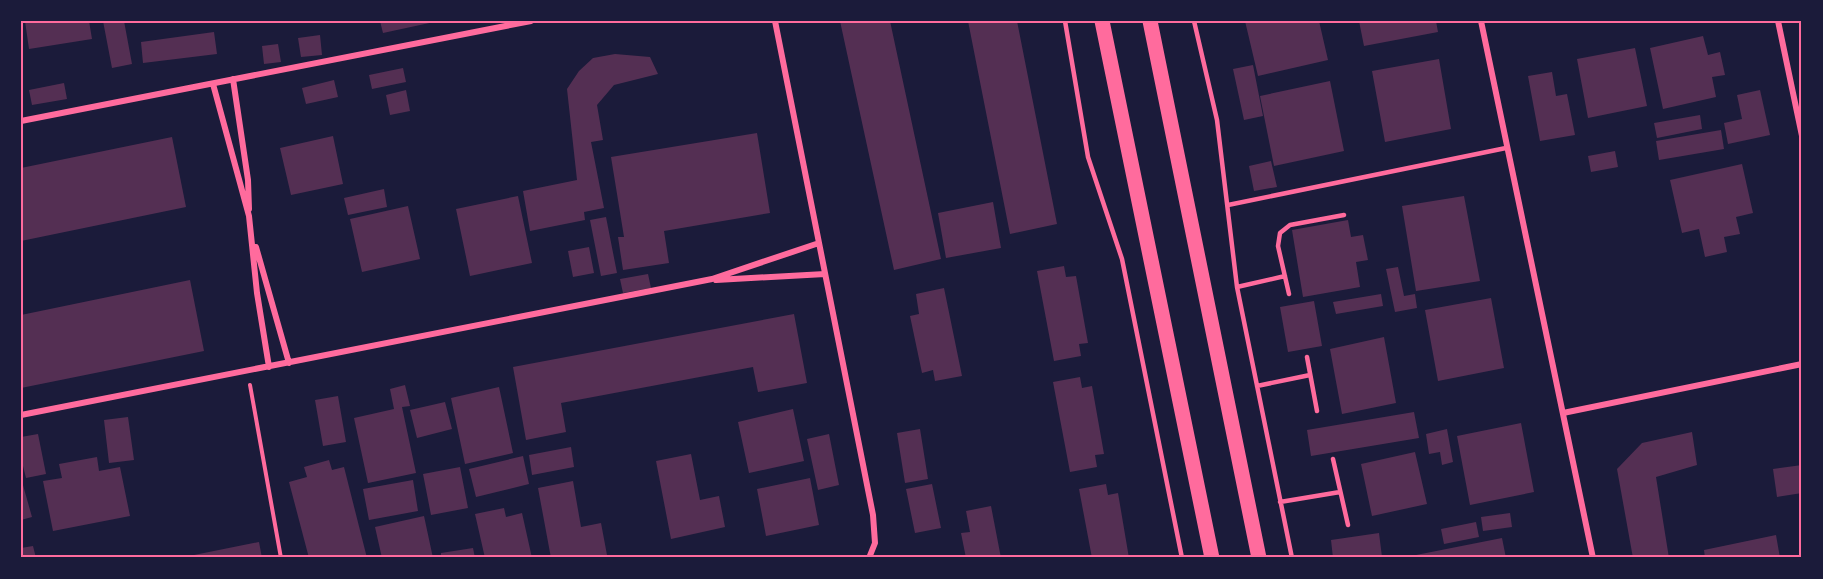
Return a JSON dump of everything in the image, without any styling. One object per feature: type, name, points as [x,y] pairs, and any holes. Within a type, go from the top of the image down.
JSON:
[{"type":"main road","points":[[1102,21],[1212,558]]},
{"type":"main road","points":[[1150,21],[1259,558]]},
{"type":"street","points":[[21,121],[531,21]]},
{"type":"street","points":[[775,21],[873,515],[875,543],[869,558]]},
{"type":"street","points":[[1481,21],[1593,558]]},
{"type":"street","points":[[1778,21],[1798,100],[1802,136]]},
{"type":"street","points":[[233,79],[247,171],[249,216]]},
{"type":"street","points":[[213,84],[249,216],[257,293],[269,367]]},
{"type":"street","points":[[253,241],[289,363]]},
{"type":"street","points":[[21,415],[712,279],[819,243]]},
{"type":"street","points":[[712,279],[825,274]]},
{"type":"street","points":[[1563,413],[1802,364]]},
{"type":"lane","points":[[1065,21],[1088,157],[1124,268],[1182,558]]},
{"type":"lane","points":[[1194,21],[1217,120],[1237,287],[1292,558]]},
{"type":"lane","points":[[1228,205],[1506,148]]},
{"type":"lane","points":[[1289,294],[1278,239],[1284,228],[1344,215]]},
{"type":"lane","points":[[1237,287],[1285,276]]},
{"type":"lane","points":[[1307,357],[1317,411]]},
{"type":"lane","points":[[1257,386],[1310,375]]},
{"type":"lane","points":[[1333,459],[1348,525]]},
{"type":"lane","points":[[1280,502],[1340,492]]},
{"type":"path","points":[[248,371],[281,558]]},
{"type":"building","points":[[25,21],[89,21],[92,39],[29,49]]},
{"type":"building","points":[[103,21],[124,21],[132,64],[112,68]]},
{"type":"building","points":[[380,21],[434,21],[434,22],[383,33]]},
{"type":"building","points":[[840,21],[890,21],[941,259],[894,270]]},
{"type":"building","points":[[968,21],[1017,21],[1057,224],[1010,234]]},
{"type":"building","points":[[1245,21],[1319,21],[1328,60],[1258,76]]},
{"type":"building","points":[[1359,21],[1436,21],[1438,32],[1364,46]]},
{"type":"building","points":[[214,32],[217,54],[143,63],[141,42]]},
{"type":"building","points":[[320,35],[322,55],[301,57],[298,38]]},
{"type":"building","points":[[1703,36],[1708,55],[1720,52],[1725,75],[1712,77],[1716,97],[1663,109],[1650,48]]},
{"type":"building","points":[[278,44],[281,62],[264,64],[262,46]]},
{"type":"building","points":[[1635,48],[1647,106],[1588,118],[1577,59]]},
{"type":"building","points":[[615,54],[650,57],[658,74],[614,85],[597,105],[603,140],[591,142],[604,208],[584,212],[585,220],[530,231],[523,191],[577,180],[567,89],[579,71],[593,58]]},
{"type":"building","points":[[1439,59],[1451,129],[1385,142],[1372,71]]},
{"type":"building","points":[[1253,65],[1263,116],[1244,120],[1233,69]]},
{"type":"building","points":[[403,68],[406,82],[372,89],[369,75]]},
{"type":"building","points":[[1552,72],[1556,96],[1567,94],[1575,135],[1540,141],[1528,76]]},
{"type":"building","points":[[334,80],[338,97],[306,104],[302,88]]},
{"type":"building","points":[[1330,81],[1344,151],[1274,166],[1260,96]]},
{"type":"building","points":[[64,83],[67,99],[32,105],[29,90]]},
{"type":"building","points":[[406,90],[410,111],[390,115],[386,95]]},
{"type":"building","points":[[1760,90],[1770,135],[1728,144],[1724,123],[1742,119],[1737,95]]},
{"type":"building","points":[[1700,115],[1702,129],[1657,138],[1654,123]]},
{"type":"building","points":[[1721,130],[1724,149],[1659,160],[1656,141]]},
{"type":"building","points":[[757,133],[770,213],[664,231],[669,263],[623,270],[618,237],[624,237],[611,157]]},
{"type":"building","points":[[333,136],[343,184],[291,195],[280,148]]},
{"type":"building","points":[[172,137],[186,207],[21,241],[21,168]]},
{"type":"building","points":[[1615,151],[1618,167],[1591,172],[1588,156]]},
{"type":"building","points":[[1271,161],[1277,187],[1254,191],[1249,166]]},
{"type":"building","points":[[1742,164],[1753,213],[1736,217],[1740,234],[1724,237],[1727,252],[1705,257],[1699,229],[1682,233],[1670,180]]},
{"type":"building","points":[[384,189],[387,207],[348,215],[344,198]]},
{"type":"building","points":[[518,196],[532,263],[470,276],[456,209]]},
{"type":"building","points":[[1464,196],[1480,281],[1416,291],[1402,206]]},
{"type":"building","points":[[993,202],[1001,248],[946,258],[938,213]]},
{"type":"building","points":[[408,206],[420,259],[362,272],[350,219]]},
{"type":"building","points":[[606,217],[617,273],[601,276],[590,220]]},
{"type":"building","points":[[1348,220],[1351,237],[1363,235],[1368,260],[1356,262],[1360,287],[1303,297],[1292,230]]},
{"type":"building","points":[[589,247],[594,273],[573,277],[568,251]]},
{"type":"building","points":[[1064,266],[1066,277],[1076,276],[1088,343],[1079,344],[1081,356],[1054,361],[1037,271]]},
{"type":"building","points":[[1398,267],[1404,296],[1415,294],[1417,308],[1395,312],[1386,269]]},
{"type":"building","points":[[648,274],[651,288],[623,293],[620,279]]},
{"type":"building","points":[[190,280],[204,351],[21,388],[21,315]]},
{"type":"building","points":[[944,288],[962,376],[935,381],[933,370],[922,373],[910,316],[919,314],[916,294]]},
{"type":"building","points":[[1381,294],[1383,306],[1336,314],[1333,302]]},
{"type":"building","points":[[1491,298],[1504,368],[1438,381],[1425,310]]},
{"type":"building","points":[[1314,301],[1322,346],[1288,352],[1280,307]]},
{"type":"building","points":[[794,314],[807,383],[758,392],[753,367],[561,403],[566,432],[526,440],[513,367]]},
{"type":"building","points":[[1384,337],[1396,403],[1342,414],[1330,349]]},
{"type":"building","points":[[1080,377],[1082,388],[1092,386],[1104,454],[1095,455],[1097,467],[1070,472],[1053,382]]},
{"type":"building","points":[[405,385],[410,406],[402,407],[416,473],[368,483],[354,418],[394,409],[390,389]]},
{"type":"building","points":[[499,387],[513,453],[465,464],[451,398]]},
{"type":"building","points":[[338,396],[346,442],[323,446],[315,400]]},
{"type":"building","points":[[445,402],[452,429],[417,438],[410,410]]},
{"type":"building","points":[[793,409],[804,461],[749,473],[738,422]]},
{"type":"building","points":[[1414,412],[1419,438],[1311,456],[1307,430]]},
{"type":"building","points":[[128,417],[134,460],[109,463],[104,420]]},
{"type":"building","points":[[1521,423],[1534,492],[1470,505],[1457,436]]},
{"type":"building","points":[[920,429],[928,479],[905,483],[897,433]]},
{"type":"building","points":[[1447,429],[1453,462],[1442,465],[1440,452],[1429,454],[1426,434]]},
{"type":"building","points":[[1692,432],[1697,465],[1656,477],[1669,558],[1633,558],[1617,469],[1642,443]]},
{"type":"building","points":[[38,434],[46,474],[26,478],[21,458],[21,437]]},
{"type":"building","points":[[829,434],[839,485],[818,490],[807,439]]},
{"type":"building","points":[[571,447],[574,467],[532,475],[529,455]]},
{"type":"building","points":[[1415,452],[1427,504],[1372,516],[1361,464]]},
{"type":"building","points":[[691,454],[700,500],[719,496],[725,527],[671,539],[656,461]]},
{"type":"building","points":[[523,456],[529,484],[476,497],[469,469]]},
{"type":"building","points":[[97,457],[99,471],[120,467],[130,516],[53,531],[43,481],[62,478],[59,464]]},
{"type":"building","points":[[329,460],[332,470],[344,467],[367,558],[309,558],[289,482],[307,477],[304,467]]},
{"type":"building","points":[[1802,465],[1802,493],[1777,497],[1773,469]]},
{"type":"building","points":[[460,467],[468,508],[431,515],[423,474]]},
{"type":"building","points":[[21,478],[32,517],[21,520]]},
{"type":"building","points":[[810,478],[819,525],[766,536],[757,489]]},
{"type":"building","points":[[413,480],[418,511],[369,520],[363,489]]},
{"type":"building","points":[[573,481],[581,527],[601,523],[607,555],[551,558],[538,488]]},
{"type":"building","points":[[932,484],[941,528],[915,533],[906,489]]},
{"type":"building","points":[[1106,484],[1108,495],[1118,493],[1129,558],[1092,558],[1079,489]]},
{"type":"building","points":[[991,506],[1001,558],[966,558],[961,533],[970,532],[966,511]]},
{"type":"building","points":[[504,508],[506,517],[522,513],[532,558],[485,558],[475,514]]},
{"type":"building","points":[[1510,513],[1512,527],[1483,531],[1481,517]]},
{"type":"building","points":[[424,516],[433,558],[382,558],[375,527]]},
{"type":"building","points":[[1476,522],[1479,537],[1444,544],[1441,529]]},
{"type":"building","points":[[1379,533],[1382,557],[1333,558],[1331,540]]},
{"type":"building","points":[[1776,535],[1780,558],[1705,558],[1704,550]]},
{"type":"building","points":[[1502,538],[1506,558],[1411,558],[1411,556]]},
{"type":"building","points":[[259,542],[262,558],[185,558],[194,555]]},
{"type":"building","points":[[33,546],[36,558],[21,558],[21,548]]},
{"type":"building","points":[[473,548],[475,558],[441,558],[441,553]]}]
